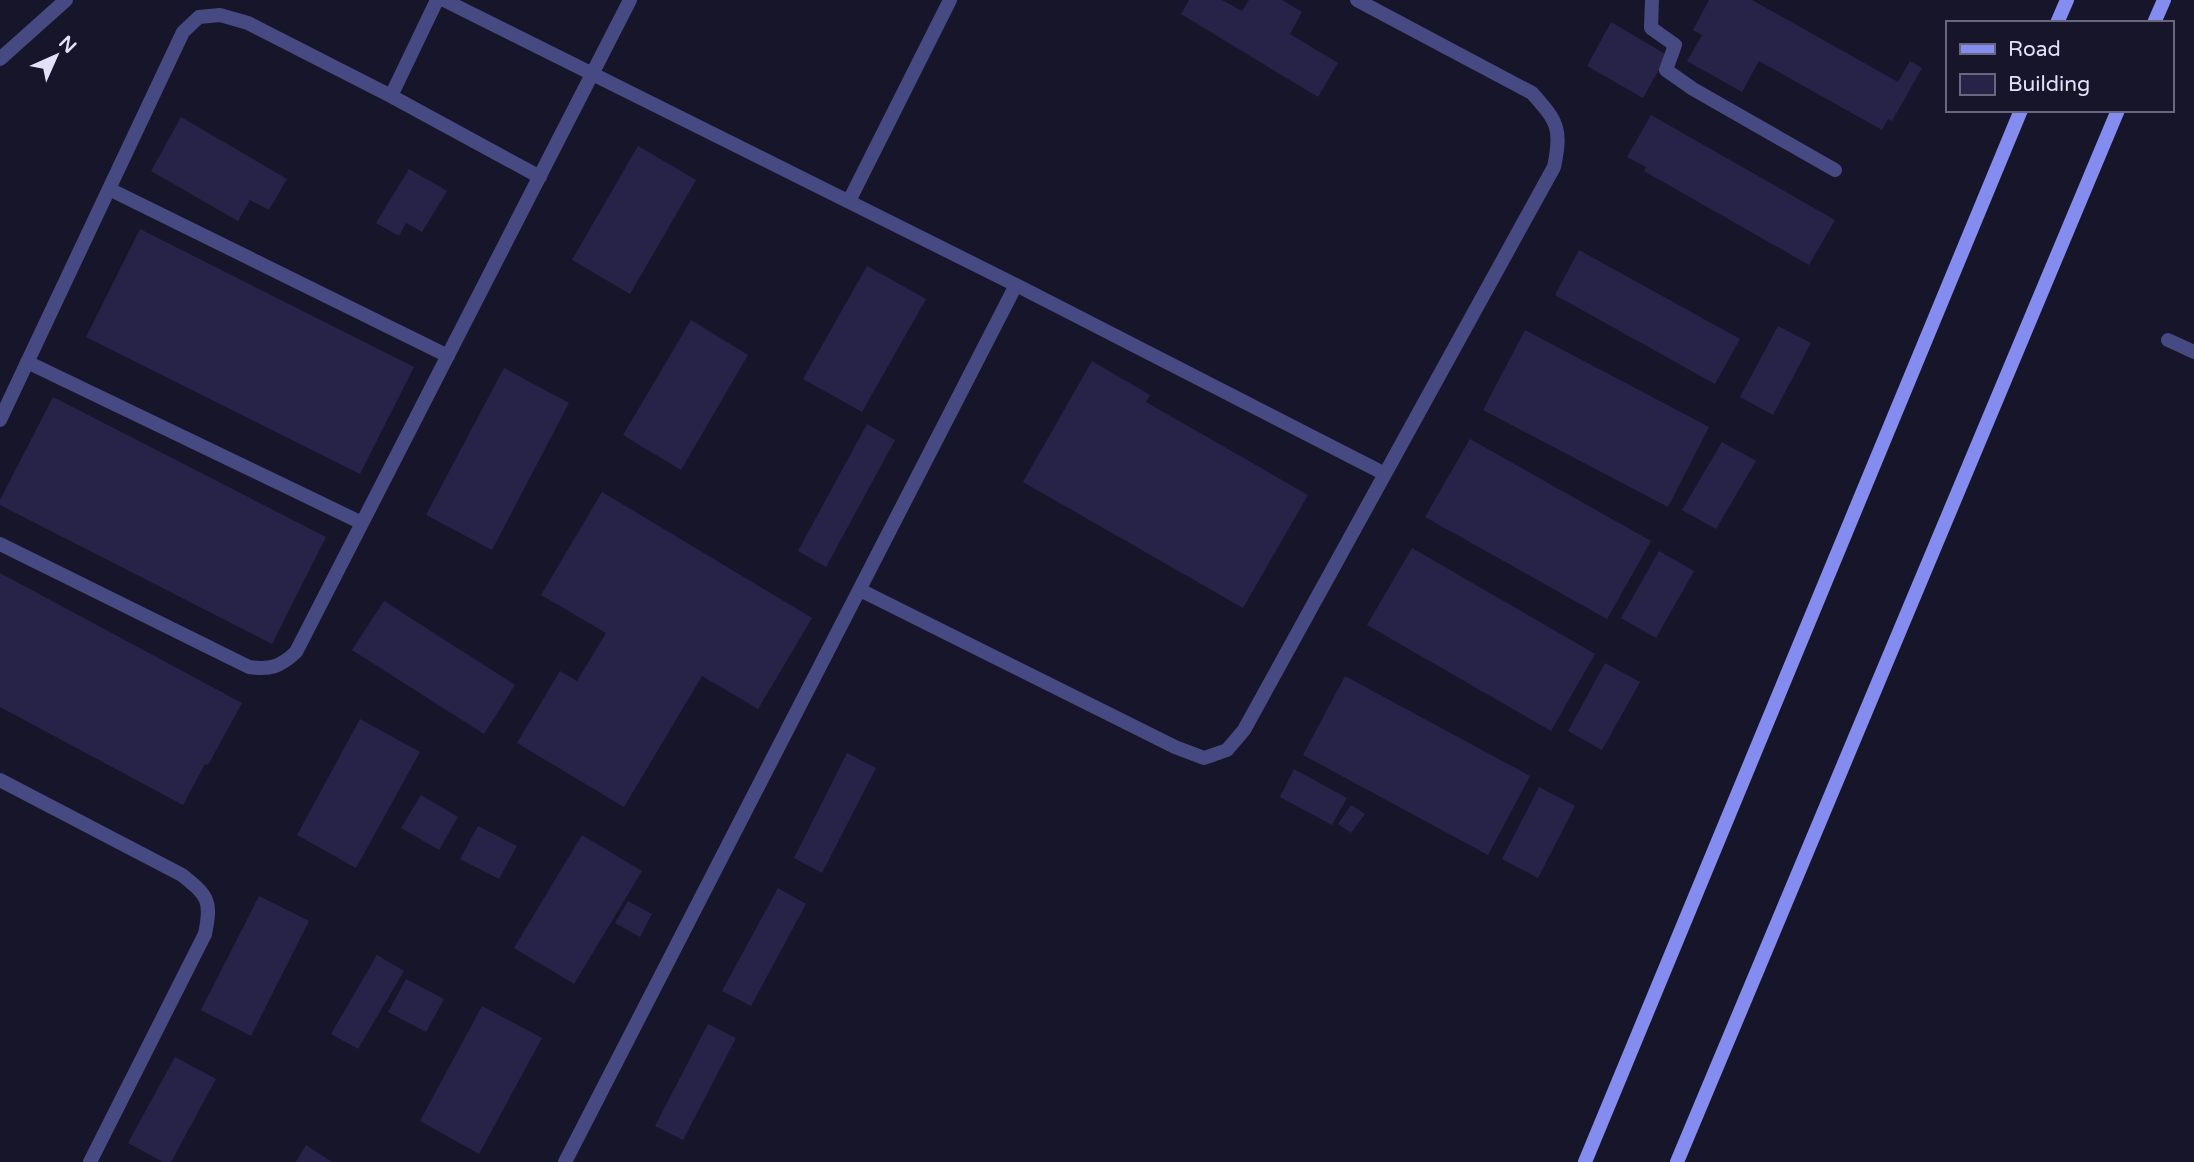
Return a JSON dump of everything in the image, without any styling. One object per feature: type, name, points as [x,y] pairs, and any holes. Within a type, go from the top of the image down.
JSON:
[{"type":"street","points":[[2058,21],[2067,0]]},
{"type":"street","points":[[2155,21],[2164,0]]},
{"type":"street","points":[[1585,1162],[2020,112]]},
{"type":"street","points":[[1677,1162],[2117,112]]},
{"type":"lane","points":[[0,59],[66,0]]},
{"type":"lane","points":[[391,96],[437,0]]},
{"type":"lane","points":[[444,0],[1016,285],[1385,474]]},
{"type":"lane","points":[[0,544],[249,667],[267,669],[283,664],[296,652],[630,0]]},
{"type":"lane","points":[[849,201],[950,0]]},
{"type":"lane","points":[[860,590],[1175,747],[1204,758],[1227,750],[1244,730],[1554,167],[1559,140],[1552,116],[1532,93],[1357,0]]},
{"type":"lane","points":[[1652,0],[1651,28],[1675,45],[1666,70],[1693,89],[1835,170]]},
{"type":"lane","points":[[0,420],[184,32],[199,17],[220,15],[248,23],[391,96],[540,177]]},
{"type":"lane","points":[[109,189],[448,356]]},
{"type":"lane","points":[[565,1162],[1016,285]]},
{"type":"lane","points":[[2168,340],[2194,352]]},
{"type":"lane","points":[[27,362],[362,523]]},
{"type":"lane","points":[[0,780],[182,874],[201,890],[210,911],[205,934],[90,1162]]},
{"type":"building","points":[[1189,0],[1222,0],[1242,11],[1249,0],[1282,0],[1302,12],[1290,34],[1338,63],[1318,97],[1181,14]]},
{"type":"building","points":[[1709,0],[1752,0],[1898,82],[1910,61],[1922,68],[1892,121],[1888,119],[1882,130],[1759,61],[1742,92],[1687,61],[1702,35],[1693,30]]},
{"type":"building","points":[[1611,22],[1667,55],[1643,98],[1587,66]]},
{"type":"building","points":[[1651,115],[1835,220],[1809,265],[1644,171],[1646,167],[1627,157]]},
{"type":"building","points":[[181,117],[287,179],[269,210],[250,200],[238,221],[151,171]]},
{"type":"building","points":[[638,146],[696,180],[630,294],[572,260]]},
{"type":"building","points":[[409,169],[447,191],[422,232],[406,223],[399,236],[376,223]]},
{"type":"building","points":[[140,229],[414,367],[360,474],[86,337]]},
{"type":"building","points":[[1579,250],[1740,339],[1715,384],[1555,295]]},
{"type":"building","points":[[867,266],[926,299],[862,412],[803,379]]},
{"type":"building","points":[[691,320],[748,355],[681,470],[623,435]]},
{"type":"building","points":[[1778,326],[1811,343],[1773,415],[1740,397]]},
{"type":"building","points":[[1525,330],[1709,427],[1668,507],[1483,410]]},
{"type":"building","points":[[1092,361],[1150,395],[1146,402],[1308,495],[1243,608],[1023,482]]},
{"type":"building","points":[[504,368],[569,403],[492,550],[426,515]]},
{"type":"building","points":[[53,397],[326,537],[272,644],[0,505],[0,500]]},
{"type":"building","points":[[867,424],[895,440],[826,567],[798,551]]},
{"type":"building","points":[[1470,439],[1651,541],[1607,619],[1425,517]]},
{"type":"building","points":[[1722,442],[1756,461],[1716,529],[1682,510]]},
{"type":"building","points":[[602,492],[812,618],[758,709],[702,676],[624,807],[517,743],[560,671],[577,681],[606,633],[541,595]]},
{"type":"building","points":[[1412,548],[1595,654],[1551,731],[1367,625]]},
{"type":"building","points":[[1659,551],[1694,571],[1656,638],[1621,618]]},
{"type":"building","points":[[0,573],[242,703],[183,805],[0,707]]},
{"type":"building","points":[[384,601],[515,685],[484,734],[352,650]]},
{"type":"building","points":[[1605,663],[1640,682],[1602,750],[1568,731]]},
{"type":"building","points":[[1345,676],[1530,776],[1488,855],[1303,755]]},
{"type":"building","points":[[360,719],[420,752],[356,868],[297,835]]},
{"type":"building","points":[[847,753],[876,768],[822,873],[794,858]]},
{"type":"building","points":[[1294,769],[1347,798],[1332,825],[1280,797]]},
{"type":"building","points":[[1539,787],[1575,806],[1538,878],[1502,859]]},
{"type":"building","points":[[421,795],[458,817],[439,850],[401,828]]},
{"type":"building","points":[[1351,805],[1365,814],[1351,833],[1338,824]]},
{"type":"building","points":[[478,826],[517,846],[499,879],[460,859]]},
{"type":"building","points":[[582,835],[642,871],[574,984],[514,948]]},
{"type":"building","points":[[778,888],[806,904],[751,1006],[722,991]]},
{"type":"building","points":[[259,896],[309,921],[251,1036],[201,1010]]},
{"type":"building","points":[[628,901],[652,914],[640,937],[615,923]]},
{"type":"building","points":[[377,955],[404,971],[358,1049],[331,1034]]},
{"type":"building","points":[[406,979],[444,999],[426,1032],[388,1012]]},
{"type":"building","points":[[482,1006],[542,1038],[479,1154],[420,1121]]},
{"type":"building","points":[[708,1024],[736,1038],[683,1140],[655,1126]]},
{"type":"building","points":[[175,1057],[216,1079],[171,1162],[163,1162],[128,1143]]},
{"type":"building","points":[[306,1145],[332,1162],[296,1162]]}]
